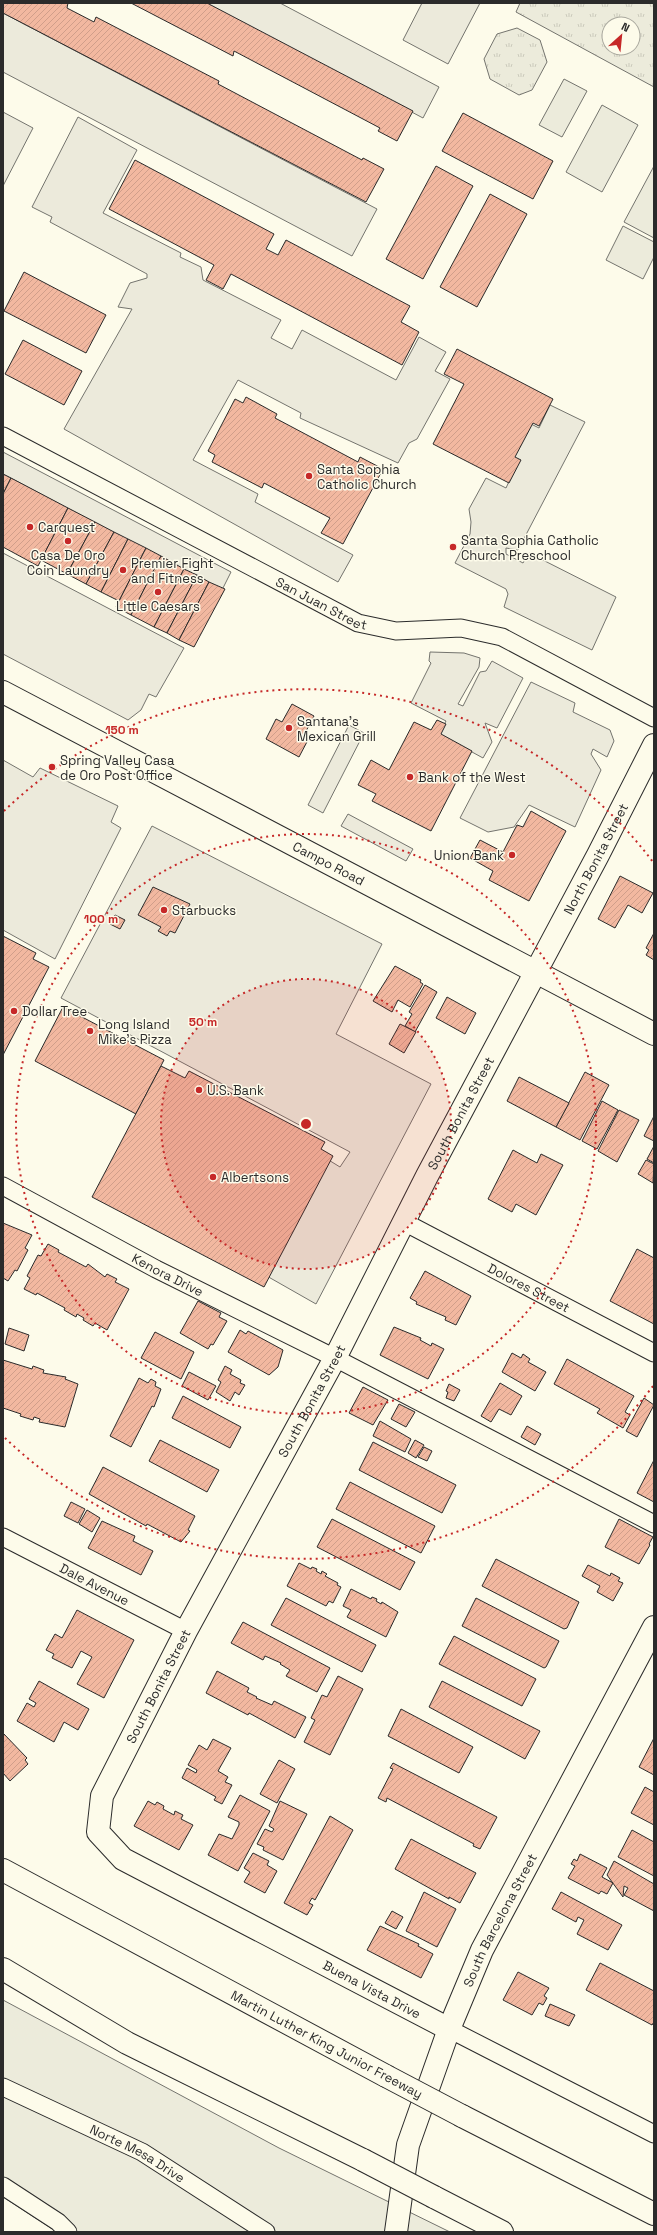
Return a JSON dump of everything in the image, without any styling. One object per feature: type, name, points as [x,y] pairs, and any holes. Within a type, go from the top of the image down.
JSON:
[{"type":"main road","name":"Campo Road","points":[[3,692],[654,1034]]},
{"type":"main road","name":"North Bonita Street","points":[[534,972],[598,855],[654,745]]},
{"type":"main road","name":"South Bonita Street","points":[[98,1832],[102,1796],[186,1631],[335,1358],[534,972]]},
{"type":"main road","name":"South Barcelona Street","points":[[396,2232],[408,2145],[449,2029],[482,1950],[654,1627]]},
{"type":"main road","name":"Buena Vista Drive","points":[[98,1832],[123,1859],[449,2029]]},
{"type":"main road","name":"Martin Luther King Junior Freeway","points":[[3,1870],[386,2076],[654,2214]]},
{"type":"main road","points":[[3,1969],[128,2043],[363,2160],[502,2232]]},
{"type":"street","name":"San Juan Street","points":[[3,436],[358,623],[396,630],[461,628],[502,637],[654,718]]},
{"type":"street","name":"Kenora Drive","points":[[3,1186],[156,1269],[335,1358],[654,1524]]},
{"type":"street","name":"Dolores Street","points":[[404,1222],[654,1353]]},
{"type":"street","name":"Dale Avenue","points":[[3,1537],[186,1631]]},
{"type":"street","name":"Buena Vista Drive","points":[[449,2029],[654,2134]]},
{"type":"street","name":"Norte Mesa Drive","points":[[3,2087],[142,2152],[266,2232]]},
{"type":"street","points":[[3,2186],[58,2222],[68,2232]]},
{"type":"green space","points":[[520,3],[654,3],[654,87],[516,12]]},
{"type":"green space","points":[[517,28],[540,40],[547,62],[532,90],[519,95],[490,79],[484,59],[497,34]]},
{"type":"green space","points":[[564,79],[587,91],[562,137],[539,125]]},
{"type":"green space","points":[[602,105],[638,125],[602,192],[566,172]]},
{"type":"green space","points":[[654,166],[654,238],[624,222]]},
{"type":"green space","points":[[623,226],[654,242],[654,257],[643,279],[606,260]]},
{"type":"green space","points":[[3,2000],[279,2148],[450,2232],[57,2232],[3,2197]]},
{"type":"shaded area","points":[[205,3],[280,3],[439,87],[423,118]]},
{"type":"shaded area","points":[[422,3],[480,3],[448,64],[403,40]]},
{"type":"shaded area","points":[[3,13],[377,209],[352,256],[3,72]]},
{"type":"shaded area","points":[[3,112],[33,128],[3,186]]},
{"type":"shaded area","points":[[78,117],[137,150],[103,213],[181,253],[180,257],[201,267],[203,280],[281,320],[271,338],[292,349],[302,330],[396,380],[419,337],[446,352],[435,371],[450,379],[417,439],[409,443],[398,463],[300,418],[301,413],[238,380],[193,460],[258,494],[255,502],[353,555],[338,582],[64,429],[132,309],[118,307],[130,283],[147,278],[147,274],[50,222],[52,217],[32,207]]},
{"type":"shaded area","points":[[550,405],[585,422],[518,550],[506,548],[506,554],[523,563],[529,553],[616,597],[592,650],[504,607],[508,594],[506,589],[455,563],[470,534],[471,522],[469,509],[486,478],[506,488],[518,462],[512,459],[531,424],[539,428]]},
{"type":"shaded area","points":[[3,452],[231,572],[222,590],[3,474]]},
{"type":"shaded area","points":[[3,553],[184,648],[156,697],[149,694],[141,710],[128,720],[3,654]]},
{"type":"shaded area","points":[[430,652],[464,653],[480,658],[479,667],[458,704],[463,706],[480,672],[486,671],[492,661],[523,678],[497,728],[485,723],[492,742],[483,758],[439,734],[446,721],[411,703],[431,663],[429,661]]},
{"type":"shaded area","points":[[531,682],[575,703],[573,712],[610,730],[614,741],[607,757],[593,749],[591,754],[601,770],[575,827],[529,805],[514,827],[488,832],[460,818]]},
{"type":"shaded area","points":[[349,725],[364,733],[323,813],[308,805]]},
{"type":"shaded area","points":[[3,760],[33,777],[40,768],[118,806],[111,822],[121,828],[55,959],[3,930]]},
{"type":"shaded area","points":[[348,814],[413,849],[406,861],[341,826]]},
{"type":"shaded area","points":[[152,826],[382,944],[336,1034],[431,1084],[316,1304],[265,1275],[327,1159],[340,1167],[350,1152],[61,998]]},
{"type":"building","points":[[3,3],[68,3],[67,8],[94,22],[96,17],[219,81],[218,84],[362,160],[363,158],[384,169],[366,202],[3,13]]},
{"type":"building","points":[[131,3],[207,3],[413,111],[397,141],[378,131],[380,128],[234,51],[233,56]]},
{"type":"building","points":[[463,113],[553,161],[533,199],[442,151]]},
{"type":"building","points":[[135,160],[274,234],[266,249],[278,255],[286,240],[410,306],[401,322],[419,332],[402,365],[231,274],[223,289],[206,280],[214,265],[109,209]]},
{"type":"building","points":[[436,166],[473,186],[423,279],[386,259]]},
{"type":"building","points":[[490,194],[527,214],[477,307],[440,287]]},
{"type":"building","points":[[24,272],[106,315],[86,353],[4,311]]},
{"type":"building","points":[[23,340],[82,371],[64,405],[5,374]]},
{"type":"building","points":[[457,349],[553,399],[539,426],[533,423],[515,457],[521,460],[509,483],[433,444],[464,384],[444,374]]},
{"type":"building","name":"Santa Sophia Catholic Church","points":[[246,397],[277,414],[275,418],[358,462],[360,457],[383,469],[343,544],[321,533],[330,518],[264,483],[262,488],[212,462],[215,455],[208,451],[235,399],[243,403]]},
{"type":"building","points":[[3,474],[11,478],[3,494]]},
{"type":"building","name":"Carquest","points":[[11,478],[68,508],[38,566],[3,547],[3,494]]},
{"type":"building","name":"Casa De Oro Coin Laundry","points":[[68,508],[95,522],[67,574],[41,560]]},
{"type":"building","points":[[95,522],[114,532],[86,584],[67,574]]},
{"type":"building","points":[[114,532],[128,539],[101,592],[86,584]]},
{"type":"building","name":"Premier Fight and Fitness","points":[[128,539],[146,548],[119,601],[101,592]]},
{"type":"building","points":[[146,548],[161,556],[131,615],[116,607]]},
{"type":"building","name":"Little Caesars","points":[[161,556],[184,569],[154,627],[131,615]]},
{"type":"building","points":[[184,569],[197,575],[167,633],[154,627]]},
{"type":"building","points":[[197,575],[209,582],[179,640],[167,633]]},
{"type":"building","points":[[209,582],[225,589],[194,647],[179,640]]},
{"type":"building","name":"Santana's Mexican Grill","points":[[292,704],[314,716],[304,735],[309,738],[299,757],[266,739],[276,719],[282,722]]},
{"type":"building","name":"Bank of the West","points":[[437,720],[446,724],[441,734],[472,751],[431,831],[372,801],[376,794],[358,785],[371,760],[389,770],[414,722],[431,730]]},
{"type":"building","name":"Union Bank","points":[[531,811],[566,831],[529,901],[489,880],[493,871],[470,858],[480,840],[503,852],[517,825],[523,827]]},
{"type":"building","points":[[620,876],[653,893],[642,913],[628,905],[615,928],[598,919]]},
{"type":"building","name":"Starbucks","points":[[153,887],[190,904],[175,933],[170,931],[167,936],[158,931],[161,927],[138,915]]},
{"type":"building","points":[[115,915],[125,920],[120,929],[110,924]]},
{"type":"building","points":[[654,933],[654,960],[646,955],[649,950],[646,948]]},
{"type":"building","name":"Dollar Tree","points":[[3,936],[36,953],[33,959],[49,967],[3,1055]]},
{"type":"building","points":[[395,966],[421,980],[420,982],[423,984],[410,1007],[398,1000],[392,1012],[373,1001]]},
{"type":"building","points":[[425,985],[437,992],[415,1032],[405,1026],[412,1014],[409,1012]]},
{"type":"building","points":[[447,997],[476,1013],[465,1034],[436,1018]]},
{"type":"building","points":[[63,1007],[164,1060],[136,1114],[35,1061]]},
{"type":"building","points":[[400,1024],[416,1032],[404,1053],[389,1044]]},
{"type":"building","name":"Albertsons","points":[[161,1066],[185,1078],[189,1071],[325,1142],[321,1149],[333,1156],[264,1287],[92,1197]]},
{"type":"building","points":[[585,1072],[609,1085],[580,1140],[556,1127]]},
{"type":"building","points":[[519,1077],[569,1103],[556,1127],[507,1101]]},
{"type":"building","points":[[602,1101],[618,1110],[597,1149],[582,1141]]},
{"type":"building","points":[[619,1110],[639,1120],[617,1162],[598,1151]]},
{"type":"building","points":[[654,1116],[654,1141],[644,1136]]},
{"type":"building","points":[[654,1146],[654,1163],[647,1159]]},
{"type":"building","points":[[513,1150],[537,1163],[541,1154],[563,1165],[536,1215],[516,1204],[512,1212],[488,1199]]},
{"type":"building","points":[[646,1160],[654,1164],[653,1183],[638,1174]]},
{"type":"building","points":[[3,1223],[32,1235],[25,1248],[28,1250],[17,1271],[15,1270],[8,1281],[3,1278]]},
{"type":"building","points":[[48,1244],[59,1250],[58,1252],[86,1267],[88,1264],[105,1277],[107,1274],[117,1279],[115,1282],[129,1289],[107,1330],[95,1323],[93,1326],[77,1314],[76,1317],[64,1310],[65,1308],[37,1293],[36,1295],[24,1289],[30,1278],[27,1276],[38,1255],[41,1256]]},
{"type":"building","points":[[637,1249],[654,1258],[654,1324],[610,1301]]},
{"type":"building","points":[[425,1271],[471,1296],[456,1325],[445,1320],[446,1317],[416,1304],[417,1302],[410,1298]]},
{"type":"building","points":[[198,1301],[221,1313],[219,1317],[227,1321],[213,1345],[211,1344],[208,1349],[180,1333]]},
{"type":"building","points":[[394,1327],[421,1338],[420,1340],[431,1346],[432,1343],[444,1349],[428,1379],[380,1355]]},
{"type":"building","points":[[9,1328],[29,1335],[24,1351],[5,1344]]},
{"type":"building","points":[[240,1330],[246,1334],[248,1331],[283,1350],[278,1367],[269,1375],[228,1352]]},
{"type":"building","points":[[155,1332],[194,1352],[181,1379],[141,1358]]},
{"type":"building","points":[[512,1353],[521,1358],[523,1354],[530,1359],[528,1362],[546,1372],[535,1391],[502,1372]]},
{"type":"building","points":[[567,1359],[634,1396],[625,1412],[630,1415],[623,1428],[597,1413],[600,1409],[554,1384]]},
{"type":"building","points":[[3,1360],[32,1369],[33,1366],[44,1370],[43,1373],[66,1377],[65,1379],[78,1384],[65,1427],[39,1422],[40,1419],[34,1417],[33,1420],[3,1408]]},
{"type":"building","points":[[225,1366],[232,1370],[230,1374],[241,1380],[240,1383],[245,1385],[239,1395],[235,1392],[230,1401],[216,1392],[221,1382],[218,1380]]},
{"type":"building","points":[[189,1372],[216,1386],[208,1400],[182,1386]]},
{"type":"building","points":[[139,1378],[148,1383],[151,1379],[156,1382],[155,1386],[161,1389],[154,1407],[152,1406],[131,1447],[110,1436]]},
{"type":"building","points":[[500,1383],[522,1396],[511,1415],[499,1409],[491,1422],[481,1416]]},
{"type":"building","points":[[449,1384],[460,1390],[454,1401],[446,1398],[448,1392],[446,1391]]},
{"type":"building","points":[[363,1387],[388,1400],[373,1425],[349,1413]]},
{"type":"building","points":[[183,1396],[241,1427],[230,1448],[172,1418]]},
{"type":"building","points":[[644,1398],[654,1405],[637,1437],[626,1431]]},
{"type":"building","points":[[399,1404],[415,1412],[406,1427],[391,1419]]},
{"type":"building","points":[[380,1421],[411,1439],[405,1452],[373,1436]]},
{"type":"building","points":[[527,1426],[541,1434],[535,1445],[521,1437]]},
{"type":"building","points":[[160,1440],[219,1470],[207,1492],[149,1461]]},
{"type":"building","points":[[415,1440],[424,1445],[416,1458],[408,1453]]},
{"type":"building","points":[[373,1442],[456,1485],[442,1513],[359,1470]]},
{"type":"building","points":[[424,1447],[432,1451],[427,1461],[418,1457]]},
{"type":"building","points":[[654,1460],[654,1502],[637,1493]]},
{"type":"building","points":[[103,1467],[195,1516],[188,1530],[190,1531],[181,1542],[147,1524],[146,1526],[89,1494]]},
{"type":"building","points":[[350,1482],[435,1526],[421,1553],[336,1509]]},
{"type":"building","points":[[71,1502],[85,1509],[78,1523],[64,1516]]},
{"type":"building","points":[[87,1510],[100,1518],[92,1532],[79,1524]]},
{"type":"building","points":[[332,1519],[415,1562],[400,1590],[317,1547]]},
{"type":"building","points":[[619,1519],[653,1537],[639,1564],[605,1547]]},
{"type":"building","points":[[102,1521],[135,1536],[133,1541],[153,1551],[141,1575],[88,1548]]},
{"type":"building","points":[[496,1559],[579,1602],[567,1628],[564,1629],[482,1586]]},
{"type":"building","points":[[299,1563],[311,1569],[312,1567],[317,1569],[316,1571],[321,1574],[322,1571],[327,1574],[325,1576],[338,1583],[337,1585],[341,1587],[333,1603],[329,1601],[326,1606],[287,1586]]},
{"type":"building","points":[[588,1565],[610,1576],[611,1573],[620,1578],[618,1581],[623,1583],[613,1601],[597,1592],[600,1586],[582,1576]]},
{"type":"building","points":[[351,1589],[371,1599],[372,1597],[377,1599],[376,1601],[381,1604],[382,1602],[398,1612],[386,1637],[347,1617],[351,1610],[343,1606]]},
{"type":"building","points":[[286,1598],[376,1645],[362,1672],[271,1625]]},
{"type":"building","points":[[476,1598],[559,1641],[546,1667],[544,1668],[462,1626]]},
{"type":"building","points":[[77,1610],[134,1640],[104,1698],[77,1684],[92,1657],[81,1651],[72,1668],[52,1658],[54,1654],[46,1650],[55,1634],[62,1638]]},
{"type":"building","points":[[243,1622],[330,1668],[317,1692],[286,1676],[290,1670],[280,1664],[281,1663],[265,1656],[263,1660],[231,1643]]},
{"type":"building","points":[[454,1636],[536,1679],[522,1706],[439,1664]]},
{"type":"building","points":[[217,1671],[249,1688],[247,1692],[257,1697],[256,1698],[272,1705],[274,1701],[306,1717],[295,1738],[249,1713],[248,1715],[206,1693]]},
{"type":"building","points":[[338,1676],[363,1689],[330,1755],[304,1742],[315,1720],[311,1718],[322,1695],[327,1697]]},
{"type":"building","points":[[39,1681],[89,1709],[78,1730],[64,1722],[54,1742],[17,1721],[27,1703],[34,1707],[36,1703],[29,1699]]},
{"type":"building","points":[[442,1681],[540,1731],[525,1759],[429,1707]]},
{"type":"building","points":[[401,1709],[473,1747],[459,1773],[388,1736]]},
{"type":"building","points":[[3,1733],[27,1758],[25,1760],[28,1764],[10,1781],[3,1773]]},
{"type":"building","points":[[654,1738],[654,1775],[639,1767]]},
{"type":"building","points":[[213,1739],[231,1748],[218,1771],[228,1777],[225,1782],[232,1785],[222,1804],[214,1800],[216,1797],[182,1778],[187,1768],[196,1773],[197,1770],[188,1765],[199,1745],[207,1750]]},
{"type":"building","points":[[279,1760],[295,1769],[277,1803],[260,1794]]},
{"type":"building","points":[[393,1763],[497,1817],[480,1849],[473,1846],[474,1844],[387,1798],[386,1802],[378,1798],[393,1769],[390,1768]]},
{"type":"building","points":[[645,1787],[654,1792],[654,1825],[631,1813]]},
{"type":"building","points":[[240,1795],[270,1811],[238,1871],[208,1855],[219,1834],[232,1839],[239,1822],[228,1817]]},
{"type":"building","points":[[148,1801],[155,1805],[157,1802],[164,1806],[163,1809],[174,1815],[175,1811],[183,1815],[181,1819],[193,1825],[179,1850],[134,1826]]},
{"type":"building","points":[[280,1801],[307,1814],[283,1860],[263,1850],[264,1847],[257,1844],[265,1829],[272,1832],[274,1829],[269,1826]]},
{"type":"building","points":[[330,1816],[353,1830],[315,1900],[312,1898],[309,1903],[313,1905],[307,1915],[284,1903]]},
{"type":"building","points":[[632,1830],[654,1842],[654,1876],[618,1857]]},
{"type":"building","points":[[411,1839],[476,1873],[460,1903],[449,1897],[449,1899],[395,1869]]},
{"type":"building","points":[[253,1853],[269,1861],[267,1865],[277,1871],[265,1893],[244,1882],[250,1872],[244,1868]]},
{"type":"building","points":[[580,1854],[607,1868],[602,1877],[613,1883],[607,1894],[601,1891],[599,1894],[568,1878],[575,1866],[571,1864],[574,1859],[577,1861]]},
{"type":"building","points":[[614,1861],[654,1884],[654,1911],[624,1895],[628,1888],[624,1886],[623,1897],[607,1875]]},
{"type":"building","points":[[424,1892],[456,1909],[437,1947],[406,1931]]},
{"type":"building","points":[[561,1892],[622,1925],[608,1950],[577,1934],[584,1920],[578,1917],[576,1922],[552,1909]]},
{"type":"building","points":[[392,1911],[403,1917],[396,1929],[385,1923]]},
{"type":"building","points":[[380,1926],[419,1944],[418,1946],[433,1954],[421,1978],[367,1950]]},
{"type":"building","points":[[600,1963],[654,1991],[654,2022],[652,2025],[586,1990]]},
{"type":"building","points":[[518,1972],[549,1988],[544,1996],[547,1998],[543,2005],[539,2003],[532,2015],[503,2000]]},
{"type":"building","points":[[550,2004],[575,2015],[569,2026],[545,2016]]},
{"type":"place","name":"Santa Sophia Catholic Church","points":[[309,476]]},
{"type":"place","name":"Carquest","points":[[30,527]]},
{"type":"place","name":"Casa De Oro Coin Laundry","points":[[68,541]]},
{"type":"place","name":"Santa Sophia Catholic Church Preschool","points":[[453,547]]},
{"type":"place","name":"Premier Fight and Fitness","points":[[123,570]]},
{"type":"place","name":"Little Caesars","points":[[158,592]]},
{"type":"place","name":"Santana's Mexican Grill","points":[[289,728]]},
{"type":"place","name":"Spring Valley Casa de Oro Post Office","points":[[52,767]]},
{"type":"place","name":"Bank of the West","points":[[410,777]]},
{"type":"place","name":"Union Bank","points":[[512,855]]},
{"type":"place","name":"Starbucks","points":[[164,910]]},
{"type":"place","name":"Dollar Tree","points":[[14,1011]]},
{"type":"place","name":"Long Island Mike's Pizza","points":[[90,1031]]},
{"type":"place","name":"U.S. Bank","points":[[199,1090]]},
{"type":"place","name":"Albertsons","points":[[213,1177]]}]
